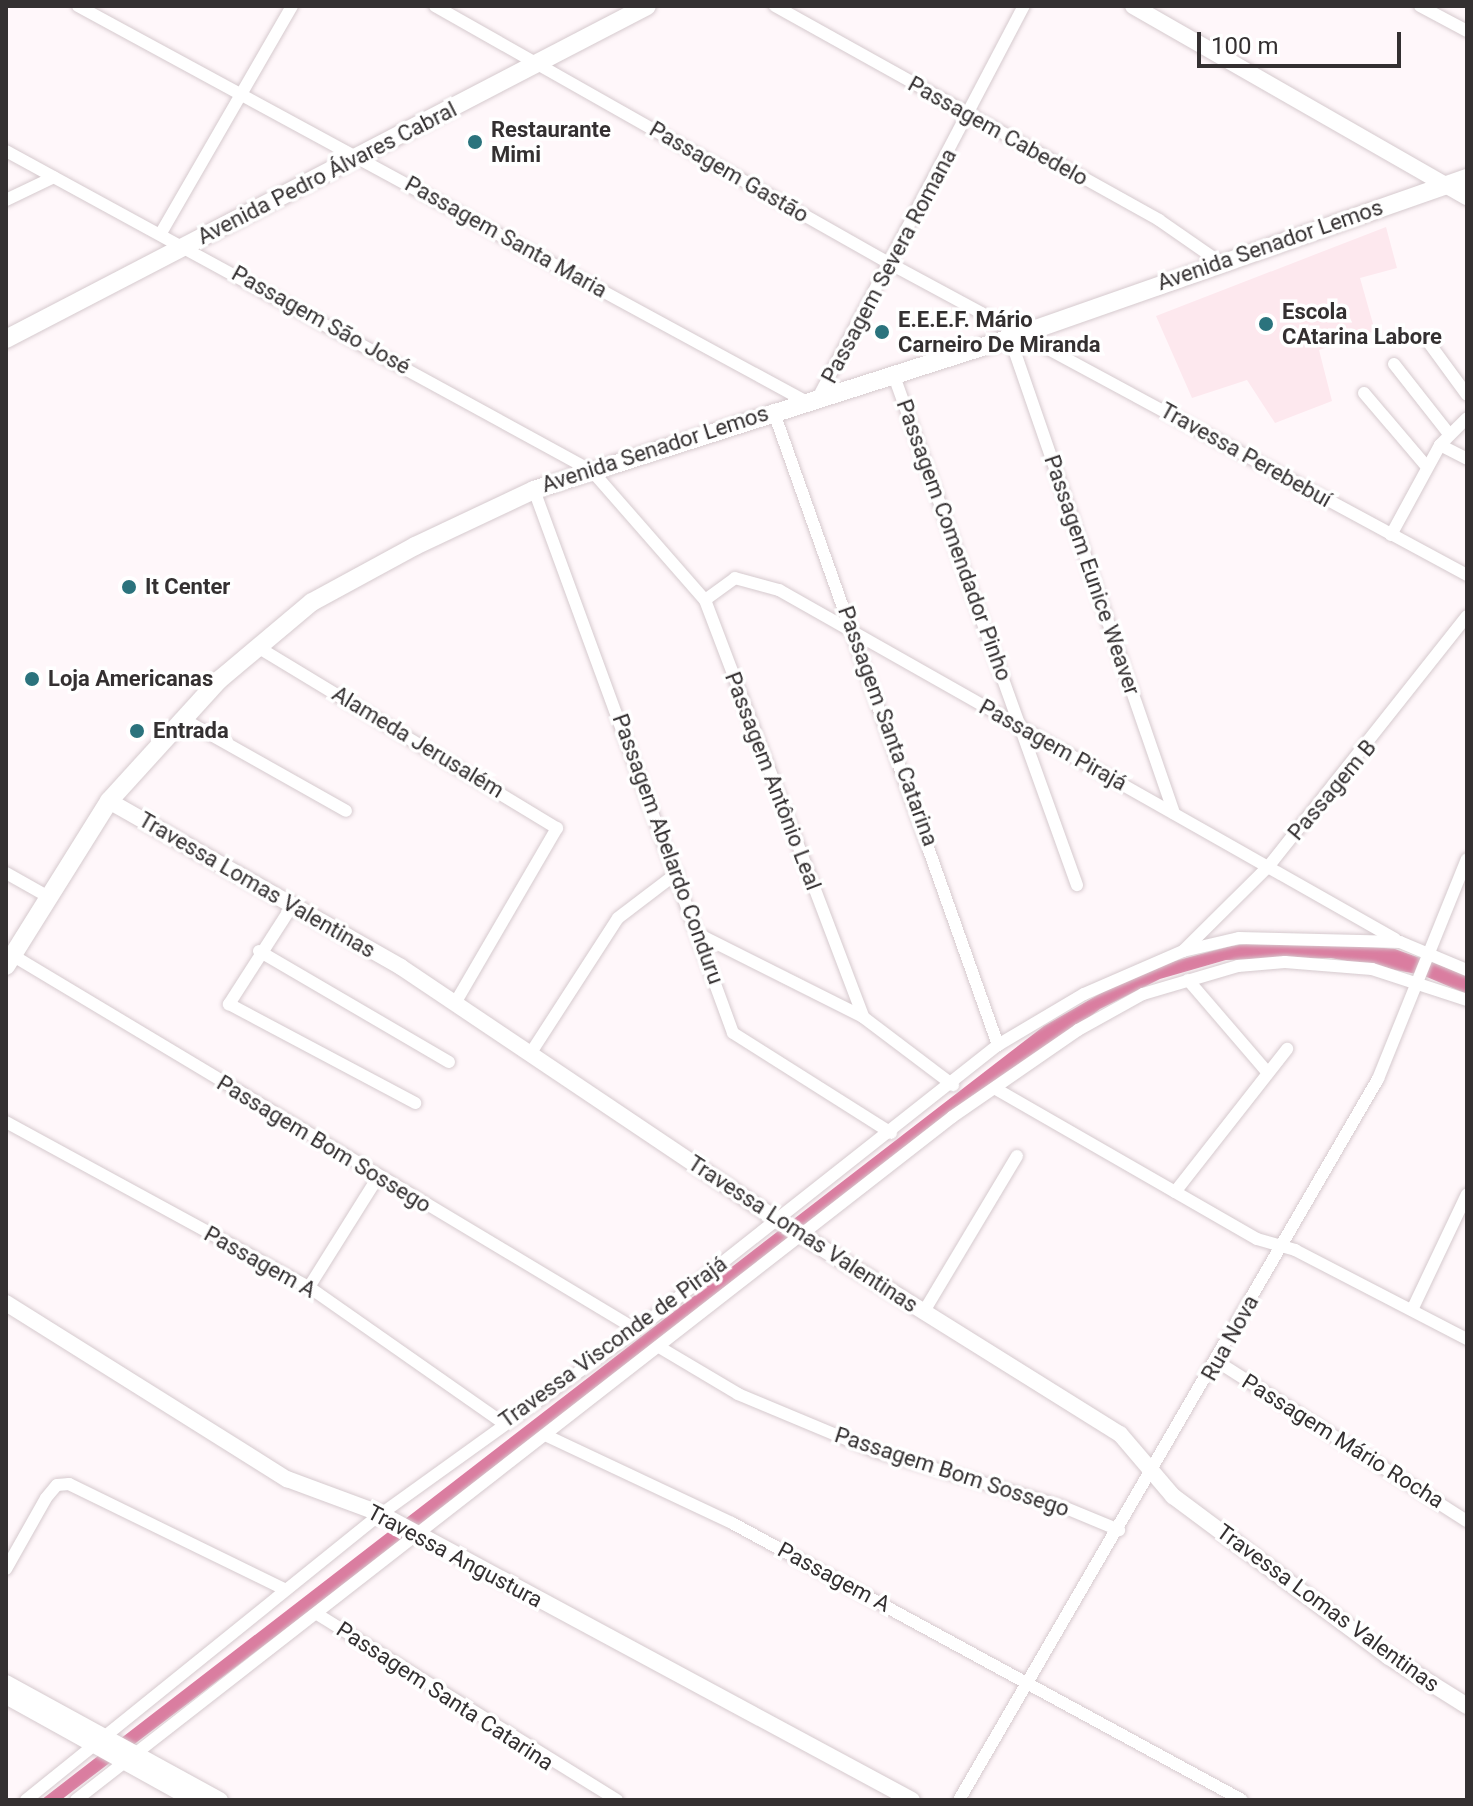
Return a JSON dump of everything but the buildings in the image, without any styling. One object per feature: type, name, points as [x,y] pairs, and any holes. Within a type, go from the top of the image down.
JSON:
[{"type":"main road","name":"Avenida Pedro Álvares Cabral","points":[[6,339],[361,158],[647,6]]},
{"type":"main road","name":"Avenida Senador Lemos","points":[[9,960],[45,895],[109,801],[183,719],[256,646],[312,602],[534,490],[773,410],[894,376],[1018,336],[1218,261],[1467,178]]},
{"type":"street","name":"Passagem Santa Maria","points":[[78,6],[240,96],[812,398]]},
{"type":"street","points":[[161,233],[292,6]]},
{"type":"street","name":"Passagem Gastão","points":[[435,6],[1018,336]]},
{"type":"street","name":"Passagem Cabedelo","points":[[775,6],[1159,220],[1218,261]]},
{"type":"street","name":"Passagem Severa Romana","points":[[812,398],[971,116],[1024,6]]},
{"type":"street","points":[[1133,6],[1467,197]]},
{"type":"street","points":[[1420,6],[1467,31]]},
{"type":"street","name":"Passagem São José","points":[[6,151],[186,245],[592,471]]},
{"type":"street","points":[[6,200],[54,177]]},
{"type":"street","name":"Travessa Perebebuí","points":[[1018,336],[1467,575]]},
{"type":"street","name":"Passagem Eunice Weaver","points":[[1018,336],[1174,813]]},
{"type":"street","points":[[1429,343],[1467,395]]},
{"type":"street","points":[[1394,364],[1449,434]]},
{"type":"street","name":"Passagem Comendador Pinho","points":[[894,376],[1077,885]]},
{"type":"street","points":[[1364,393],[1427,467]]},
{"type":"street","name":"Passagem Santa Catarina","points":[[773,410],[998,1045]]},
{"type":"street","points":[[1391,535],[1440,445],[1467,418]]},
{"type":"street","points":[[1440,445],[1467,459]]},
{"type":"street","name":"Passagem Antônio Leal","points":[[592,471],[705,600],[863,1017]]},
{"type":"street","name":"Passagem Abelardo Conduru","points":[[534,490],[700,935],[733,1033],[891,1133]]},
{"type":"street","name":"Passagem Pirajá","points":[[705,600],[726,580],[744,578],[853,629],[1400,942]]},
{"type":"street","name":"Passagem B","points":[[1183,951],[1268,867],[1467,616]]},
{"type":"street","name":"Alameda Jerusalém","points":[[256,646],[552,822],[557,835],[455,1003]]},
{"type":"street","points":[[183,719],[346,811]]},
{"type":"street","name":"Travessa Lomas Valentinas","points":[[109,801],[292,906],[532,1051],[791,1229],[1120,1434],[1188,1508],[1389,1657],[1467,1706]]},
{"type":"street","name":"Rua Nova","points":[[959,1800],[1031,1683],[1152,1470],[1218,1362],[1280,1245],[1378,1079],[1421,980],[1467,859]]},
{"type":"street","points":[[6,873],[45,895]]},
{"type":"street","points":[[532,1051],[618,918],[677,873]]},
{"type":"street","points":[[292,906],[259,951],[229,1004],[415,1103]]},
{"type":"street","points":[[700,935],[863,1017],[953,1085]]},
{"type":"street","name":"Travessa Visconde de Pirajá","points":[[76,1800],[659,1347],[791,1229],[891,1133],[998,1045],[1084,994],[1183,951],[1239,938],[1299,935],[1400,942],[1467,970]]},
{"type":"street","points":[[259,951],[449,1062]]},
{"type":"street","name":"Passagem Bom Sossego","points":[[9,960],[637,1330]]},
{"type":"street","name":"Travessa Visconde de Pirajá","points":[[26,1800],[104,1741],[284,1589],[387,1518],[502,1422],[791,1229],[1078,1030],[1143,994],[1238,966],[1310,962],[1372,969],[1421,980],[1467,1000]]},
{"type":"street","points":[[1188,980],[1267,1072]]},
{"type":"street","points":[[1175,1192],[1287,1049]]},
{"type":"street","points":[[996,1089],[1257,1239],[1280,1245],[1467,1339]]},
{"type":"street","name":"Passagem A","points":[[6,1122],[309,1287],[502,1422]]},
{"type":"street","points":[[923,1313],[1017,1156]]},
{"type":"street","points":[[309,1287],[378,1177]]},
{"type":"street","points":[[1412,1310],[1467,1194]]},
{"type":"street","name":"Travessa Angustura","points":[[6,1303],[266,1467],[387,1518],[912,1800]]},
{"type":"street","name":"Passagem Bom Sossego","points":[[659,1347],[738,1394],[874,1451],[1061,1506],[1119,1530]]},
{"type":"street","name":"Passagem Mário Rocha","points":[[1218,1362],[1467,1521]]},
{"type":"street","name":"Passagem A","points":[[547,1436],[732,1523],[1242,1800]]},
{"type":"street","points":[[6,1569],[46,1498],[57,1485],[69,1484],[284,1589]]},
{"type":"street","name":"Passagem Santa Catarina","points":[[317,1614],[617,1800]]},
{"type":"street","points":[[6,1683],[104,1741],[194,1800]]},
{"type":"street","points":[[6,1696],[104,1741]]},
{"type":"street","points":[[129,1757],[220,1800]]},
{"type":"shaded area","name":"Escola CAtarina Labore","points":[[1386,227],[1397,268],[1360,278],[1375,331],[1319,350],[1332,401],[1275,423],[1247,380],[1192,398],[1156,316]]},
{"type":"shaded area","points":[[1286,939],[1395,949],[1467,975],[1467,994],[1422,975],[1331,958],[1226,960],[1160,979],[1100,1009],[61,1800],[41,1800],[1044,1026],[1141,970],[1231,946]]},
{"type":"place","name":"Restaurante Mimi","points":[[475,142]]},
{"type":"place","name":"Escola CAtarina Labore","points":[[1266,324]]},
{"type":"place","name":"E.E.E.F. Mário Carneiro De Miranda","points":[[882,332]]},
{"type":"place","name":"It Center","points":[[129,587]]},
{"type":"place","name":"Loja Americanas","points":[[32,679]]},
{"type":"place","name":"Entrada","points":[[137,731]]}]
